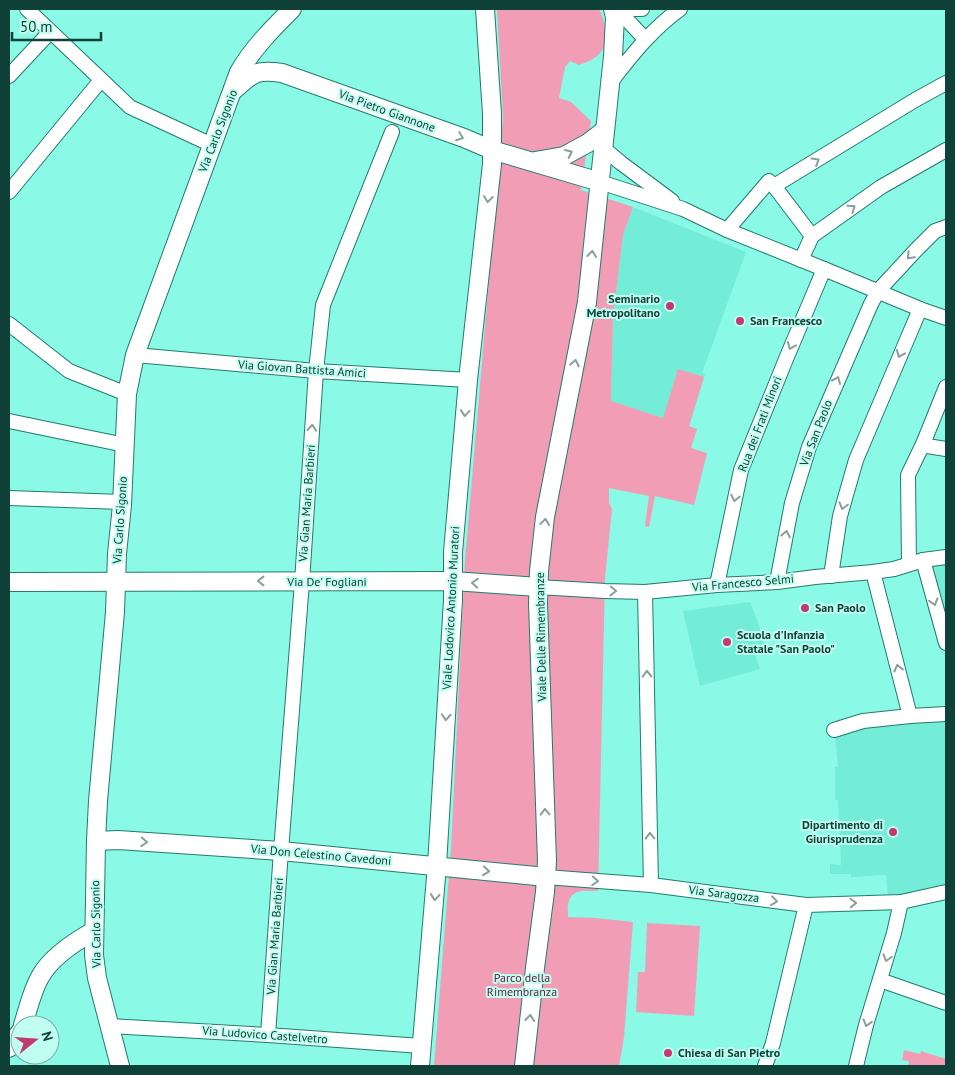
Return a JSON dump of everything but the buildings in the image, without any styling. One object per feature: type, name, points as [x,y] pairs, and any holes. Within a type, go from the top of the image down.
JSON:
[{"type":"street","points":[[26,9],[130,107],[212,145]]},
{"type":"street","name":"Via Carlo Sigonio","points":[[120,1066],[97,978],[94,955],[94,931],[98,801],[115,612],[127,394],[135,355],[234,90],[239,72],[268,33],[292,9]]},
{"type":"street","name":"Viale Lodovico Antonio Muratori","points":[[420,1066],[438,865],[453,600],[453,552],[468,380],[492,150],[487,9]]},
{"type":"street","points":[[615,9],[645,39]]},
{"type":"street","name":"Viale Delle Rimembranze","points":[[524,1066],[547,861],[538,587],[545,517],[587,302],[613,56],[615,9]]},
{"type":"street","points":[[634,9],[642,9]]},
{"type":"street","points":[[610,83],[645,39],[680,9]]},
{"type":"street","points":[[9,76],[50,32]]},
{"type":"street","name":"Via Pietro Giannone","points":[[268,33],[266,55],[272,65],[282,73]]},
{"type":"street","name":"Via Pietro Giannone","points":[[234,90],[248,77],[259,71],[282,73],[527,162],[600,182]]},
{"type":"street","points":[[9,192],[101,80]]},
{"type":"street","points":[[727,230],[772,184],[946,83]]},
{"type":"street","points":[[527,162],[564,156],[588,143],[605,130]]},
{"type":"street","name":"Via Gian Maria Barbieri","points":[[268,1035],[316,371],[323,305],[392,132]]},
{"type":"street","points":[[603,148],[683,209]]},
{"type":"street","points":[[801,260],[812,236],[881,187],[946,150]]},
{"type":"street","points":[[600,182],[683,209],[727,230],[946,318]]},
{"type":"street","points":[[772,184],[812,236]]},
{"type":"street","name":"Via San Paolo","points":[[777,582],[792,503],[808,447],[867,313],[878,291],[910,256],[935,231],[946,227]]},
{"type":"street","name":"Rua dei Frati Minori","points":[[718,585],[741,470],[824,269]]},
{"type":"street","points":[[831,576],[840,516],[856,460],[920,309]]},
{"type":"street","points":[[9,324],[69,371],[127,394]]},
{"type":"street","name":"Via Giovan Battista Amici","points":[[135,355],[316,371],[468,380]]},
{"type":"street","points":[[946,386],[923,444],[908,475],[916,562],[946,643]]},
{"type":"street","points":[[9,421],[125,445]]},
{"type":"street","points":[[923,444],[946,449]]},
{"type":"street","points":[[9,498],[122,502]]},
{"type":"street","name":"Via Francesco Selmi","points":[[538,587],[645,592],[777,582],[873,572],[946,557]]},
{"type":"street","points":[[873,572],[910,716]]},
{"type":"street","name":"Via De' Fogliani","points":[[9,582],[453,581],[538,587]]},
{"type":"street","points":[[645,592],[651,885]]},
{"type":"street","points":[[834,730],[863,721],[946,714]]},
{"type":"street","name":"Via Don Celestino Cavedoni","points":[[96,841],[128,841],[281,851],[546,877]]},
{"type":"street","name":"Via Saragozza","points":[[546,877],[651,885],[806,905],[901,902],[946,892]]},
{"type":"street","points":[[856,1066],[901,902]]},
{"type":"street","points":[[765,1066],[773,1043],[806,905]]},
{"type":"street","points":[[26,1015],[39,978],[44,970],[62,952],[94,931]]},
{"type":"street","points":[[880,980],[946,1003]]},
{"type":"street","name":"Via Ludovico Castelvetro","points":[[109,1026],[421,1046]]},
{"type":"shaded area","name":"Seminario Metropolitano","points":[[633,207],[746,252],[702,373],[705,374],[689,426],[611,402],[613,318],[623,235]]},
{"type":"shaded area","points":[[946,561],[946,630],[927,563]]},
{"type":"shaded area","name":"Scuola d'Infanzia Statale \"San Paolo\"","points":[[750,602],[765,647],[754,651],[760,669],[700,686],[683,611]]},
{"type":"shaded area","name":"Dipartimento di Giurisprudenza","points":[[946,717],[946,886],[929,891],[888,896],[886,875],[851,877],[851,874],[830,874],[830,864],[841,865],[838,800],[835,800],[835,767],[838,767],[835,736],[849,733],[861,726]]},
{"type":"green space","name":"Parco della Rimembranza","points":[[497,9],[599,9],[603,19],[606,36],[602,50],[597,56],[579,65],[570,61],[565,67],[559,98],[571,102],[591,121],[581,190],[633,207],[623,235],[613,318],[611,401],[663,418],[678,369],[704,377],[689,426],[697,429],[691,448],[707,453],[694,505],[655,496],[649,527],[645,526],[649,496],[609,488],[609,503],[612,509],[605,578],[598,891],[581,891],[574,894],[568,904],[568,917],[633,922],[624,1037],[619,1066],[434,1066],[451,849],[465,560],[503,118]]},
{"type":"green space","points":[[647,923],[700,926],[694,1016],[636,1012],[638,972],[645,972]]},
{"type":"green space","points":[[904,1050],[920,1054],[921,1051],[946,1059],[946,1066],[908,1066],[909,1061],[902,1060]]},
{"type":"place","name":"Seminario Metropolitano","points":[[670,306]]},
{"type":"place","name":"San Francesco","points":[[740,321]]},
{"type":"place","name":"San Paolo","points":[[805,608]]},
{"type":"place","name":"Scuola d'Infanzia Statale \"San Paolo\"","points":[[727,642]]},
{"type":"place","name":"Dipartimento di Giurisprudenza","points":[[893,832]]},
{"type":"place","name":"Chiesa di San Pietro","points":[[668,1053]]}]
